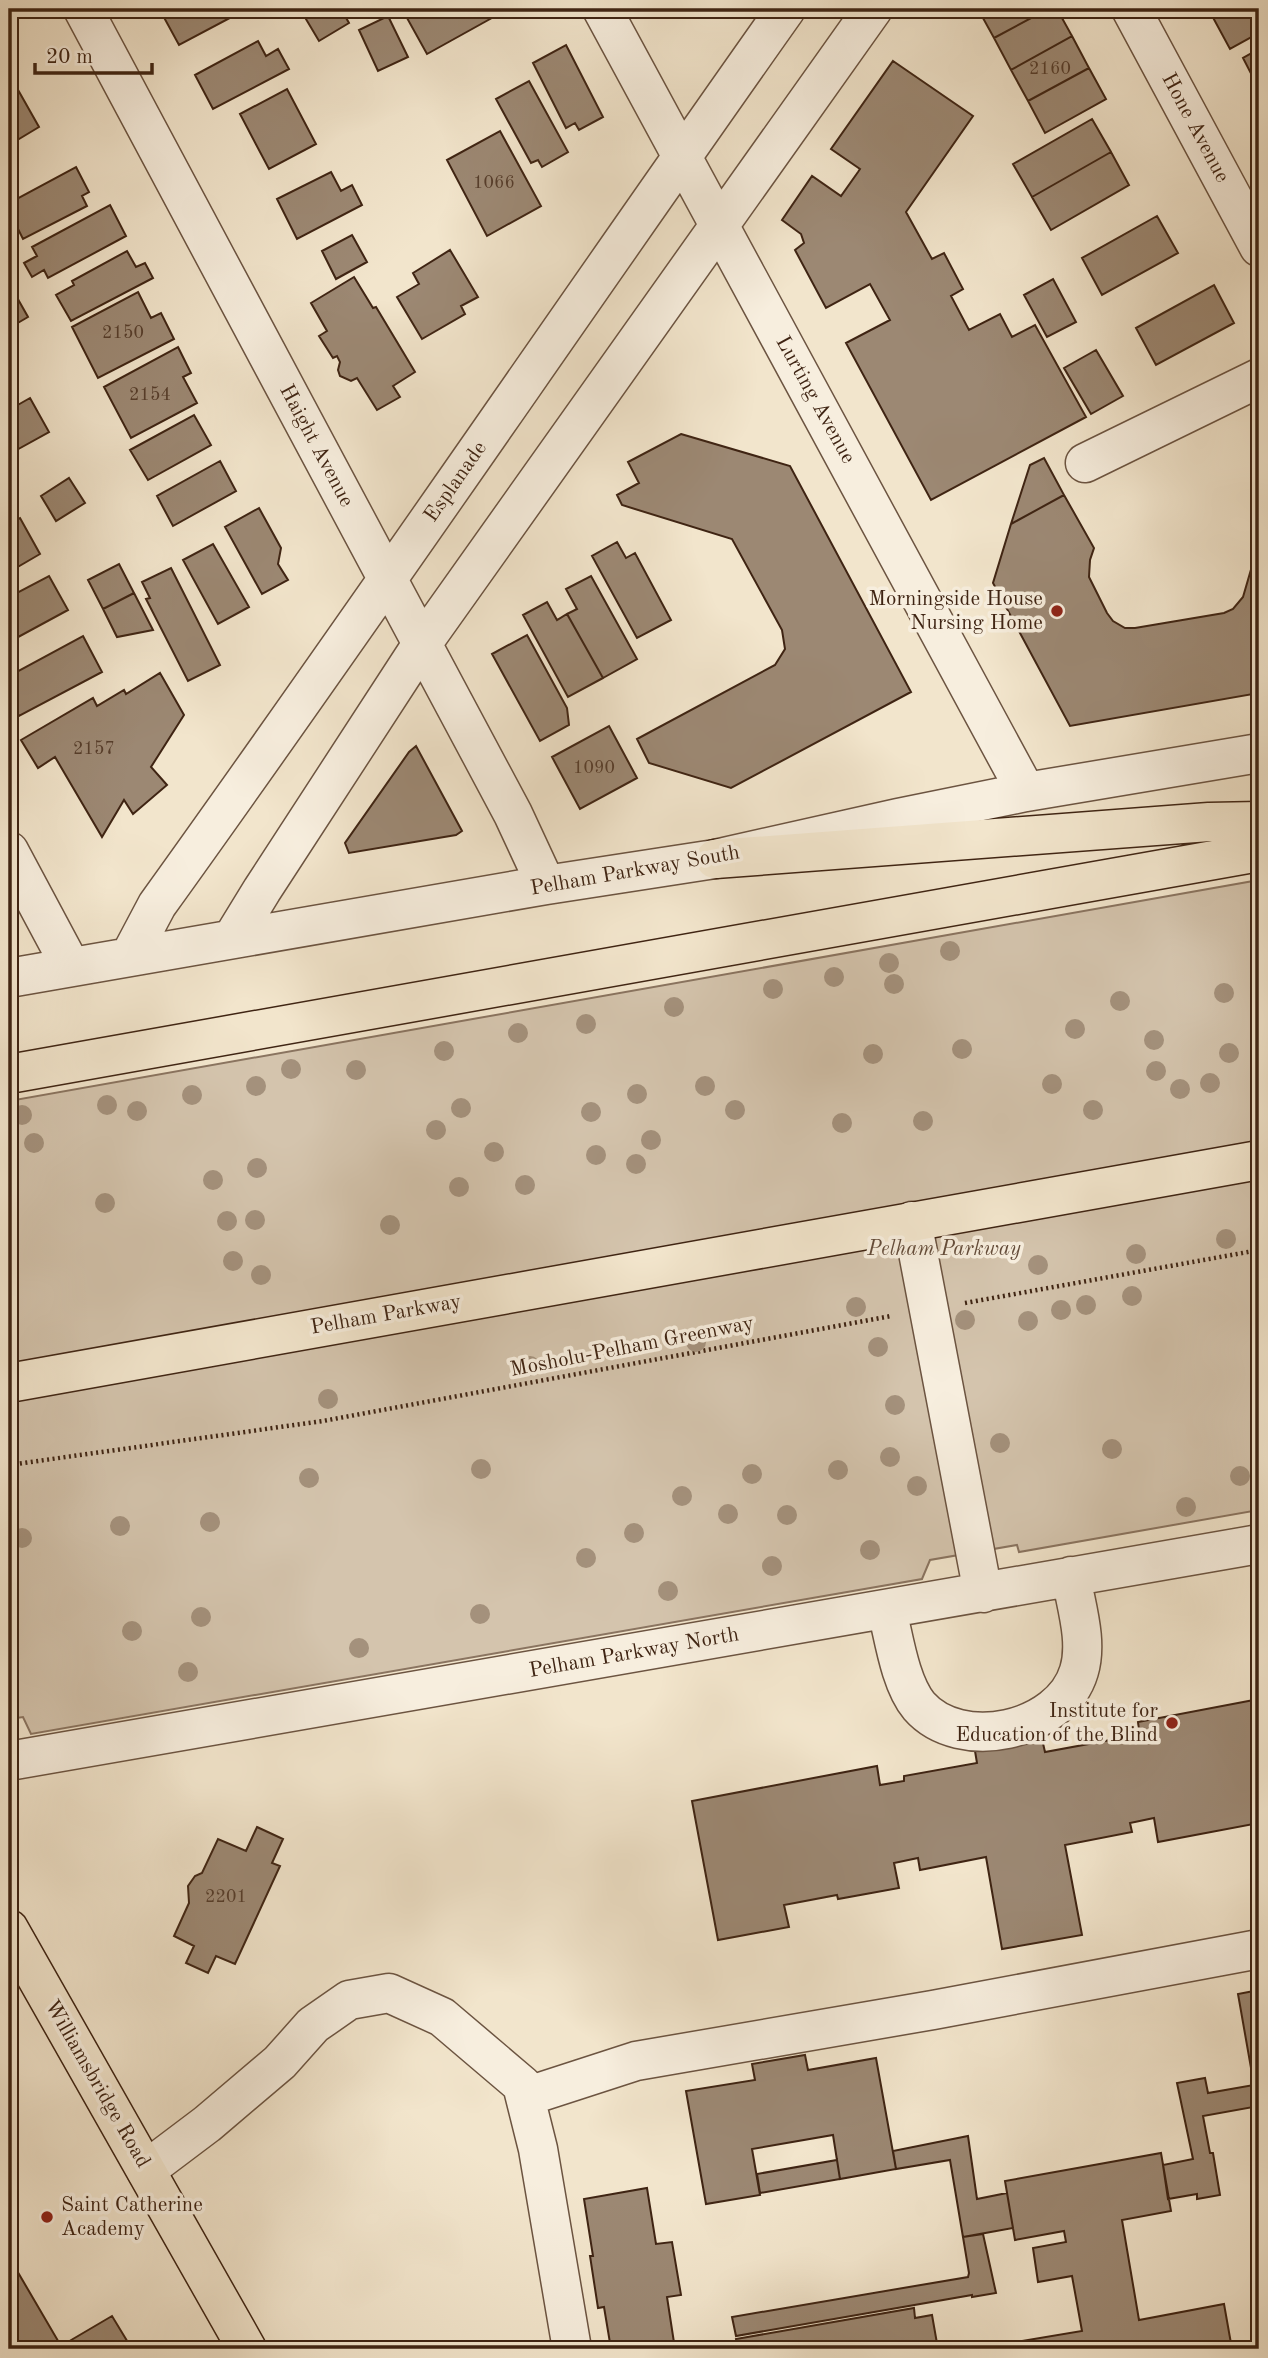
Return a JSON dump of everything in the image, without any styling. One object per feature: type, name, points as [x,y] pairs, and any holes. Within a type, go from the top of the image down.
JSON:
[{"type":"main road","points":[[715,859],[1209,822],[1259,821]]},
{"type":"main road","points":[[9,1074],[1259,852]]},
{"type":"main road","name":"Pelham Parkway","points":[[9,1383],[1259,1160]]},
{"type":"main road","name":"Williamsbridge Road","points":[[9,1929],[247,2349]]},
{"type":"street","name":"Haight Avenue","points":[[83,9],[513,814],[546,886]]},
{"type":"street","name":"Lurting Avenue","points":[[602,9],[1026,792]]},
{"type":"street","name":"Esplanade","points":[[130,956],[157,905],[786,9]]},
{"type":"street","points":[[232,939],[422,644],[873,9]]},
{"type":"street","name":"Hone Avenue","points":[[1131,9],[1259,247]]},
{"type":"street","points":[[1085,463],[1259,378]]},
{"type":"street","name":"Pelham Parkway South","points":[[9,978],[715,859],[1026,792],[1259,753]]},
{"type":"street","points":[[9,851],[71,967]]},
{"type":"street","points":[[912,1220],[983,1593]]},
{"type":"street","name":"Pelham Parkway North","points":[[9,1761],[1259,1544]]},
{"type":"street","points":[[887,1610],[906,1682],[917,1704],[932,1718],[950,1727],[973,1732],[990,1731],[1021,1725],[1038,1718],[1068,1692],[1079,1672],[1083,1651],[1082,1633],[1071,1576]]},
{"type":"street","points":[[526,2097],[636,2061],[1259,1949]]},
{"type":"street","points":[[146,2170],[207,2124],[279,2062],[313,2025],[349,2000],[389,1993],[442,2017],[522,2085],[538,2149],[572,2349]]},
{"type":"path","name":"Mosholu-Pelham Greenway","points":[[9,1465],[323,1421],[1259,1250]]},
{"type":"green space","name":"Pelham Parkway","points":[[1259,880],[1259,1510],[1019,1552],[1017,1545],[930,1560],[922,1579],[31,1734],[23,1717],[9,1719],[9,1101]]},
{"type":"building","points":[[167,9],[243,11],[179,45],[161,12]]},
{"type":"building","points":[[300,9],[341,9],[349,23],[319,41]]},
{"type":"building","points":[[424,9],[508,9],[427,54],[407,18]]},
{"type":"building","points":[[978,9],[1048,9],[994,38]]},
{"type":"building","points":[[1048,9],[1057,9],[1072,36],[1011,70],[994,38]]},
{"type":"building","points":[[1217,9],[1259,9],[1259,33],[1230,49],[1210,12]]},
{"type":"building","points":[[388,16],[408,57],[378,71],[359,30]]},
{"type":"building","points":[[1072,36],[1089,68],[1028,101],[1011,70]]},
{"type":"building","points":[[258,41],[266,56],[278,49],[289,69],[213,109],[195,75]]},
{"type":"building","points":[[566,45],[603,117],[579,130],[575,123],[566,128],[533,63]]},
{"type":"building","points":[[1259,49],[1259,89],[1243,58]]},
{"type":"building","points":[[893,61],[973,116],[906,212],[932,259],[944,253],[963,289],[951,296],[969,330],[1000,314],[1012,337],[1035,325],[1086,417],[931,500],[846,343],[890,320],[870,284],[826,308],[795,250],[804,243],[801,234],[782,220],[812,176],[841,196],[858,172],[860,169],[831,149]]},
{"type":"building","points":[[1089,68],[1106,99],[1045,133],[1028,101]]},
{"type":"building","points":[[13,81],[39,127],[9,145],[9,84]]},
{"type":"building","points":[[529,81],[568,152],[542,167],[538,160],[531,163],[496,99]]},
{"type":"building","points":[[287,89],[316,144],[269,169],[240,114]]},
{"type":"building","points":[[1092,119],[1111,152],[1032,197],[1013,164]]},
{"type":"building","points":[[500,131],[541,206],[487,236],[447,160]]},
{"type":"building","points":[[1111,152],[1129,185],[1051,230],[1032,197]]},
{"type":"building","points":[[76,167],[89,192],[82,196],[87,206],[23,239],[9,211],[9,203]]},
{"type":"building","points":[[331,172],[341,191],[352,185],[362,205],[297,239],[277,199]]},
{"type":"building","points":[[110,205],[126,236],[48,278],[44,270],[32,277],[24,263],[37,256],[32,247]]},
{"type":"building","points":[[1157,216],[1178,253],[1102,295],[1082,258]]},
{"type":"building","points":[[352,235],[367,262],[336,279],[322,251]]},
{"type":"building","points":[[450,250],[478,297],[461,306],[465,314],[422,339],[397,297],[419,284],[413,273]]},
{"type":"building","points":[[127,251],[136,267],[145,263],[153,278],[71,321],[56,295],[74,285],[72,281]]},
{"type":"building","points":[[354,277],[373,308],[376,307],[415,372],[393,386],[400,397],[377,410],[357,378],[351,381],[340,376],[340,362],[337,356],[333,358],[319,336],[327,331],[311,303]]},
{"type":"building","points":[[1053,279],[1076,322],[1047,337],[1024,295]]},
{"type":"building","points":[[11,285],[19,301],[9,306],[9,287]]},
{"type":"building","points":[[1214,285],[1234,323],[1156,365],[1136,328]]},
{"type":"building","points":[[138,292],[151,318],[161,313],[174,339],[98,378],[72,327]]},
{"type":"building","points":[[19,301],[28,317],[9,328],[9,306]]},
{"type":"building","points":[[178,347],[191,373],[183,377],[197,403],[131,438],[104,387]]},
{"type":"building","points":[[1096,350],[1123,396],[1091,414],[1064,368]]},
{"type":"building","points":[[30,398],[49,432],[13,452],[9,445],[9,410]]},
{"type":"building","points":[[194,415],[211,445],[148,480],[130,450]]},
{"type":"building","points":[[681,434],[790,466],[911,692],[731,788],[649,763],[637,739],[775,665],[785,649],[782,630],[732,539],[622,505],[617,495],[639,483],[628,462]]},
{"type":"building","points":[[1044,458],[1064,495],[1011,524],[1030,465]]},
{"type":"building","points":[[220,461],[236,491],[173,526],[157,496]]},
{"type":"building","points":[[69,478],[85,503],[56,521],[41,496]]},
{"type":"building","name":"Morningside House Nursing Home","points":[[1064,495],[1094,548],[1089,577],[1107,613],[1113,621],[1125,628],[1224,613],[1233,609],[1243,597],[1259,542],[1259,693],[1070,726],[993,583],[1011,524]]},
{"type":"building","points":[[259,508],[281,548],[278,564],[288,580],[262,594],[225,527]]},
{"type":"building","points":[[20,518],[40,554],[9,572],[9,524]]},
{"type":"building","points":[[617,542],[626,558],[635,553],[671,620],[637,638],[592,556]]},
{"type":"building","points":[[213,544],[249,607],[218,624],[183,560]]},
{"type":"building","points":[[119,564],[134,593],[103,609],[88,580]]},
{"type":"building","points":[[171,568],[220,665],[188,681],[146,599],[150,598],[142,582]]},
{"type":"building","points":[[49,576],[68,610],[9,642],[9,597]]},
{"type":"building","points":[[591,576],[637,659],[603,678],[567,614],[577,609],[566,589]]},
{"type":"building","points":[[134,593],[153,630],[117,637],[103,609]]},
{"type":"building","points":[[547,602],[557,620],[567,614],[603,678],[568,697],[523,615]]},
{"type":"building","points":[[527,635],[567,708],[569,725],[540,741],[492,654]]},
{"type":"building","points":[[83,636],[102,672],[19,716],[9,697],[9,676]]},
{"type":"building","points":[[160,673],[184,715],[151,767],[167,785],[133,814],[124,800],[102,837],[55,757],[38,768],[21,740],[93,698],[97,706],[124,690],[126,694]]},
{"type":"building","points":[[609,726],[637,778],[580,809],[552,757]]},
{"type":"building","points":[[416,746],[462,831],[456,835],[349,853],[345,843],[409,752]]},
{"type":"building","points":[[1259,1699],[1259,1823],[1158,1842],[1154,1818],[1130,1823],[1132,1832],[1065,1845],[1082,1935],[1002,1949],[986,1857],[920,1870],[918,1858],[894,1863],[899,1888],[838,1899],[837,1895],[784,1905],[789,1927],[718,1940],[692,1801],[877,1766],[880,1785],[904,1781],[904,1776],[977,1763],[975,1751],[1042,1739],[1045,1752],[1116,1739],[1117,1743],[1140,1738],[1138,1722]]},
{"type":"building","points":[[257,1827],[283,1839],[272,1863],[280,1866],[235,1964],[216,1956],[208,1973],[186,1963],[194,1946],[174,1936],[189,1903],[188,1886],[195,1876],[202,1873],[218,1839],[246,1851]]},
{"type":"building","points":[[1259,1990],[1259,2106],[1203,2116],[1220,2195],[1197,2199],[1197,2194],[1168,2199],[1163,2165],[1193,2159],[1177,2083],[1205,2078],[1208,2093],[1254,2085],[1238,1994]]},
{"type":"building","points":[[805,2055],[808,2070],[876,2058],[896,2169],[840,2179],[833,2135],[752,2149],[760,2195],[706,2204],[686,2091],[755,2080],[752,2064]]},
{"type":"building","points":[[968,2136],[977,2199],[1007,2193],[1013,2228],[963,2237],[950,2160],[896,2169],[893,2151]]},
{"type":"building","points":[[1161,2153],[1171,2211],[1122,2220],[1139,2320],[1224,2304],[1232,2349],[999,2349],[998,2345],[1082,2331],[1072,2276],[1038,2282],[1033,2248],[1066,2242],[1064,2231],[1015,2240],[1005,2181]]},
{"type":"building","points":[[837,2160],[840,2179],[760,2193],[757,2174]]},
{"type":"building","points":[[647,2188],[656,2244],[672,2242],[681,2295],[667,2297],[675,2349],[611,2349],[604,2307],[598,2308],[584,2199]]},
{"type":"building","points":[[983,2234],[996,2293],[736,2336],[732,2317],[968,2277],[963,2237]]},
{"type":"building","points":[[9,2257],[61,2346],[112,2316],[132,2349],[9,2349]]},
{"type":"building","points":[[914,2308],[915,2318],[932,2315],[938,2349],[738,2349],[736,2339]]},
{"type":"place","name":"Morningside House Nursing Home","points":[[1057,611]]},
{"type":"place","name":"Institute for Education of the Blind","points":[[1172,1723]]},
{"type":"place","name":"Saint Catherine Academy","points":[[47,2217]]}]
